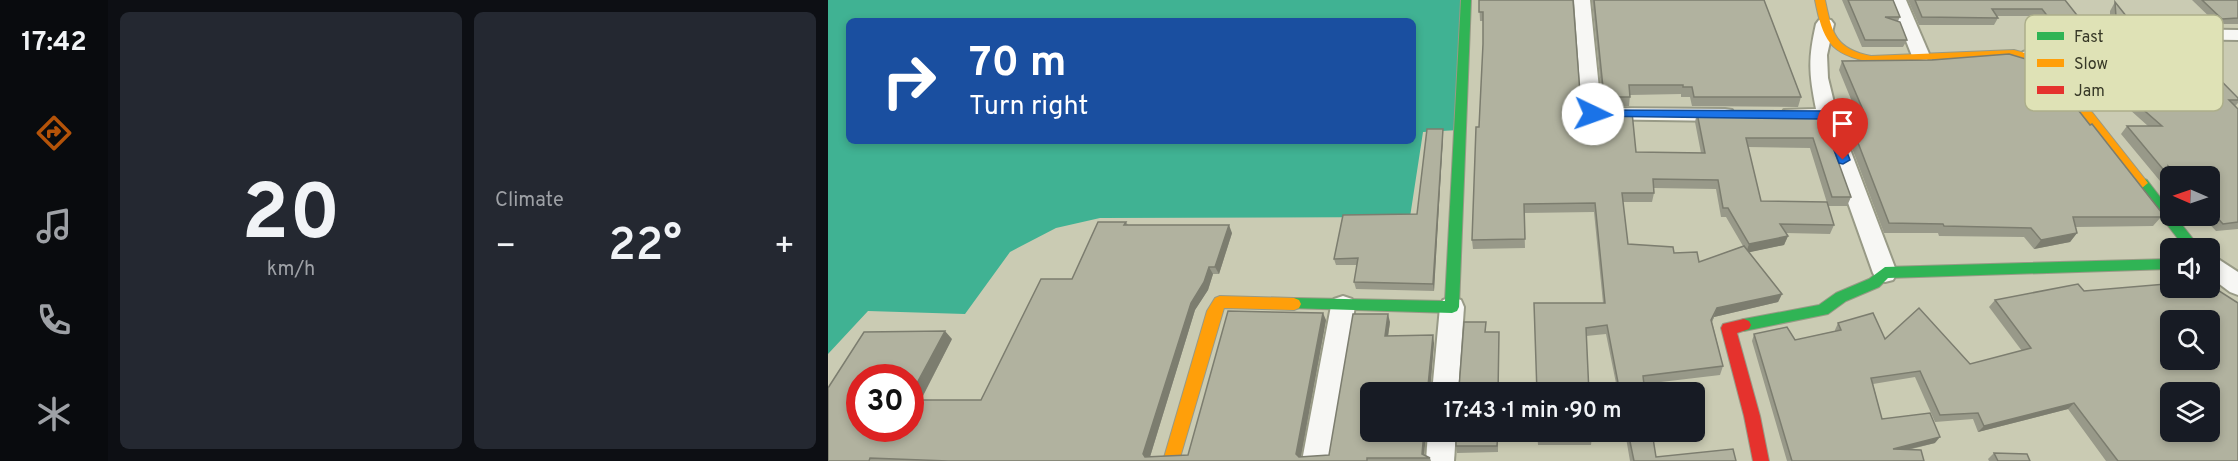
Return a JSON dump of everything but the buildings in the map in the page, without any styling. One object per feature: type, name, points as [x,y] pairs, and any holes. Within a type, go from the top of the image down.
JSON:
[{"type":"street","points":[[1446,382],[1452,307],[1466,0]]},
{"type":"street","points":[[1582,0],[1593,114],[1747,115]]},
{"type":"street","points":[[1820,0],[1825,24],[1834,46],[1842,53],[1854,57],[1870,59],[1997,52],[2025,56]]},
{"type":"street","points":[[1898,0],[1921,56]]},
{"type":"street","points":[[1825,24],[1818,56],[1819,78],[1827,115],[1885,273]]},
{"type":"street","points":[[2223,35],[2238,35]]},
{"type":"street","points":[[2085,111],[2185,238]]},
{"type":"street","points":[[1770,115],[1827,115]]},
{"type":"street","points":[[1761,461],[1752,416],[1728,328],[1823,310],[1833,305],[1841,297],[1874,283],[1885,273],[2160,264]]},
{"type":"street","points":[[2220,272],[2238,285]]},
{"type":"street","points":[[1171,461],[1214,311],[1220,302],[1452,307]]},
{"type":"street","points":[[1316,461],[1343,306]]},
{"type":"street","points":[[1440,461],[1441,442]]},
{"type":"water","points":[[828,0],[1462,0],[1459,130],[1423,132],[1410,217],[1100,218],[1056,228],[1010,252],[965,314],[868,311],[828,354]]},
{"type":"traffic: fast","points":[[1294,304],[1452,307],[1466,0]]},
{"type":"traffic: fast","points":[[2142,183],[2185,238]]},
{"type":"traffic: fast","points":[[1744,325],[1823,310],[1841,297],[1874,283],[1885,273],[2160,264]]},
{"type":"traffic: slow","points":[[1820,0],[1833,41],[1839,47],[1857,56],[1871,59],[2014,53],[2025,56]]},
{"type":"traffic: slow","points":[[2085,111],[2142,183]]},
{"type":"traffic: slow","points":[[1171,461],[1214,311],[1220,302],[1294,304]]},
{"type":"traffic: jam","points":[[1744,325],[1728,328],[1752,416],[1761,461]]},
{"type":"route","points":[[1593,114],[1598,116],[1827,115],[1843,160]]}]
